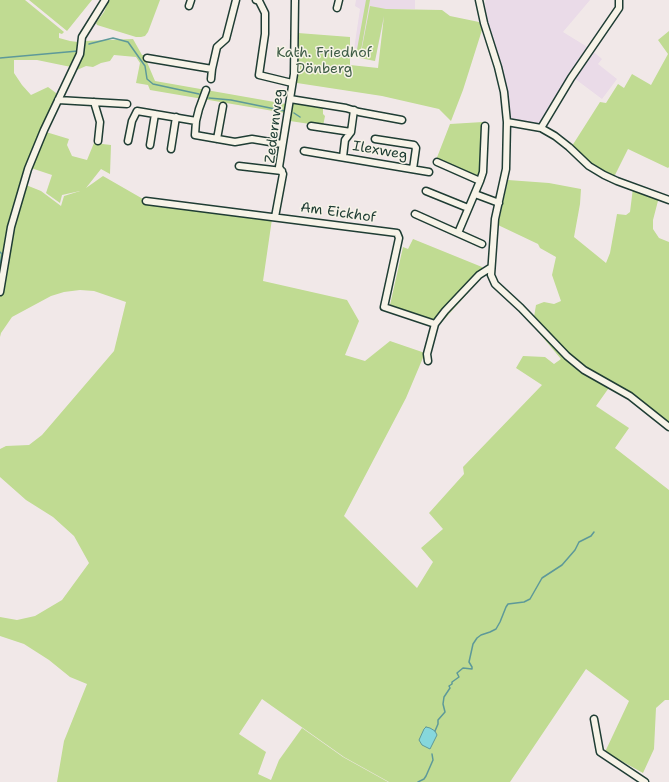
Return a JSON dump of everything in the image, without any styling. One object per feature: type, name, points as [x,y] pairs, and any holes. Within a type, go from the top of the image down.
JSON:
[{"type":"street","points":[[0,292],[11,227],[24,181],[36,147],[80,54],[82,37],[105,0]]},
{"type":"street","points":[[211,79],[217,47],[226,39],[236,0]]},
{"type":"street","name":"Zedernweg","points":[[256,0],[259,1],[265,13],[265,34],[259,75],[292,83]]},
{"type":"street","name":"Zedernweg","points":[[275,217],[283,174],[279,167],[282,144],[294,74],[295,0]]},
{"type":"street","points":[[337,8],[339,0]]},
{"type":"street","points":[[479,0],[486,32],[498,67],[504,92],[507,122],[506,169],[495,219],[490,268],[495,284],[521,308],[567,356],[584,370],[630,396],[669,427]]},
{"type":"street","points":[[541,128],[571,78],[619,8],[619,0]]},
{"type":"street","points":[[147,58],[212,69]]},
{"type":"street","points":[[206,90],[199,108],[195,135],[235,142],[252,139],[282,144]]},
{"type":"street","points":[[290,99],[402,120]]},
{"type":"street","points":[[58,100],[127,104]]},
{"type":"street","points":[[94,102],[100,122],[98,141]]},
{"type":"street","points":[[217,139],[223,106]]},
{"type":"street","name":"Ilexweg","points":[[343,157],[345,140],[351,132],[354,110]]},
{"type":"street","points":[[128,141],[132,120],[137,111],[196,121]]},
{"type":"street","points":[[150,145],[156,114]]},
{"type":"street","points":[[171,149],[176,117]]},
{"type":"street","points":[[507,122],[541,128],[560,140],[589,166],[604,175],[617,182],[669,200]]},
{"type":"street","name":"Ilexweg","points":[[311,126],[351,132]]},
{"type":"street","points":[[458,233],[483,172],[485,126]]},
{"type":"street","name":"Ilexweg","points":[[375,139],[414,145],[416,148],[413,169]]},
{"type":"street","name":"Ilexweg","points":[[304,151],[429,172]]},
{"type":"street","points":[[436,162],[480,180]]},
{"type":"street","name":"Zedernweg","points":[[239,166],[282,171]]},
{"type":"street","points":[[426,191],[468,208]]},
{"type":"street","points":[[475,194],[499,203]]},
{"type":"street","name":"Am Eickhof","points":[[146,201],[397,233],[399,238],[384,307],[435,324]]},
{"type":"street","points":[[415,214],[482,244]]},
{"type":"street","points":[[428,361],[427,354],[435,324],[445,311],[479,275],[490,268]]},
{"type":"street","points":[[594,719],[600,752],[645,782]]},
{"type":"shaded area","points":[[356,0],[415,0],[415,9],[386,9],[375,61],[353,56],[360,9],[355,6]]},
{"type":"shaded area","points":[[486,0],[590,0],[563,32],[589,48],[602,59],[598,64],[617,79],[602,99],[570,75],[540,123],[534,124],[511,119],[509,114],[506,83],[488,23],[485,3]]},
{"type":"green space","points":[[0,0],[25,0],[64,32],[62,34],[59,33],[59,38],[78,42],[79,47],[78,53],[71,67],[37,60],[14,60],[14,73],[31,95],[48,87],[56,93],[56,98],[27,169],[9,225],[26,185],[41,191],[61,206],[64,196],[80,191],[62,195],[60,203],[46,193],[52,175],[31,168],[46,132],[69,139],[67,145],[72,156],[87,160],[94,143],[111,145],[110,174],[101,169],[86,188],[103,176],[143,199],[146,204],[272,219],[263,281],[347,300],[359,321],[345,355],[365,361],[390,341],[425,353],[406,398],[344,516],[417,588],[433,562],[421,548],[443,529],[429,513],[464,474],[463,467],[542,385],[516,368],[523,356],[545,357],[554,364],[561,359],[540,334],[540,324],[534,317],[536,305],[544,302],[554,304],[561,301],[552,275],[556,257],[540,248],[538,244],[498,225],[508,180],[549,183],[581,189],[574,237],[606,263],[610,253],[617,214],[626,215],[630,212],[633,188],[659,197],[653,220],[653,229],[659,238],[669,242],[669,424],[630,393],[613,382],[596,406],[629,428],[615,448],[669,490],[669,700],[665,700],[656,708],[654,749],[643,773],[605,752],[629,701],[586,669],[510,782],[389,782],[344,757],[262,699],[239,734],[266,752],[258,774],[271,780],[279,760],[302,728],[343,757],[388,782],[57,782],[64,741],[87,684],[70,677],[49,660],[24,644],[0,636],[0,617],[17,620],[35,616],[62,600],[89,563],[74,536],[53,517],[26,500],[0,477],[0,449],[6,446],[29,445],[42,435],[114,351],[126,302],[94,291],[80,290],[64,292],[51,296],[12,317],[1,333],[0,337]]},
{"type":"green space","points":[[29,0],[92,0],[67,31]]},
{"type":"green space","points":[[109,0],[160,0],[148,32],[145,36],[136,37],[97,25],[96,23],[104,12]]},
{"type":"green space","points":[[366,0],[370,0],[360,56],[356,55]]},
{"type":"green space","name":"Kath. Friedhof Dönberg","points":[[370,6],[386,9],[442,10],[450,16],[479,22],[482,30],[463,90],[451,121],[439,109],[382,96],[297,83],[298,33],[350,37],[350,65],[378,68],[384,16],[375,61],[360,58]]},
{"type":"green space","points":[[669,31],[669,167],[668,168],[628,149],[614,177],[591,164],[572,146],[600,102],[606,103],[618,84],[624,88],[632,74],[651,85],[668,54],[658,40]]},
{"type":"green space","points":[[133,39],[142,55],[144,55],[155,81],[286,104],[285,113],[150,90],[148,85],[136,83],[140,63],[136,57],[114,55],[110,61],[93,67],[86,66],[77,70],[84,41]]},
{"type":"green space","points":[[292,102],[323,108],[323,114],[325,116],[323,126],[290,121]]},
{"type":"green space","points":[[483,122],[481,172],[479,178],[436,160],[450,124]]},
{"type":"green space","points":[[413,239],[482,267],[483,270],[479,272],[483,276],[441,323],[390,305],[403,247],[408,249]]},
{"type":"water","points":[[426,727],[435,731],[437,735],[430,749],[422,745],[419,740]]},
{"type":"waterway","points":[[89,44],[113,38],[128,42],[145,66],[147,79],[153,84],[199,94]]},
{"type":"waterway","points":[[0,58],[78,51]]},
{"type":"waterway","points":[[209,98],[231,100],[285,111]]},
{"type":"waterway","points":[[294,113],[300,117]]},
{"type":"waterway","points":[[0,252],[2,254],[0,264]]},
{"type":"waterway","points":[[435,731],[438,720],[445,712],[443,704],[444,697],[450,688],[449,686],[459,677],[457,673],[463,668],[472,669],[469,662],[473,644],[477,638],[496,629],[508,604],[524,602],[530,599],[542,578],[562,565],[575,550],[579,542],[591,536],[594,532]]},
{"type":"waterway","points":[[418,782],[426,776],[433,760],[432,754]]}]
